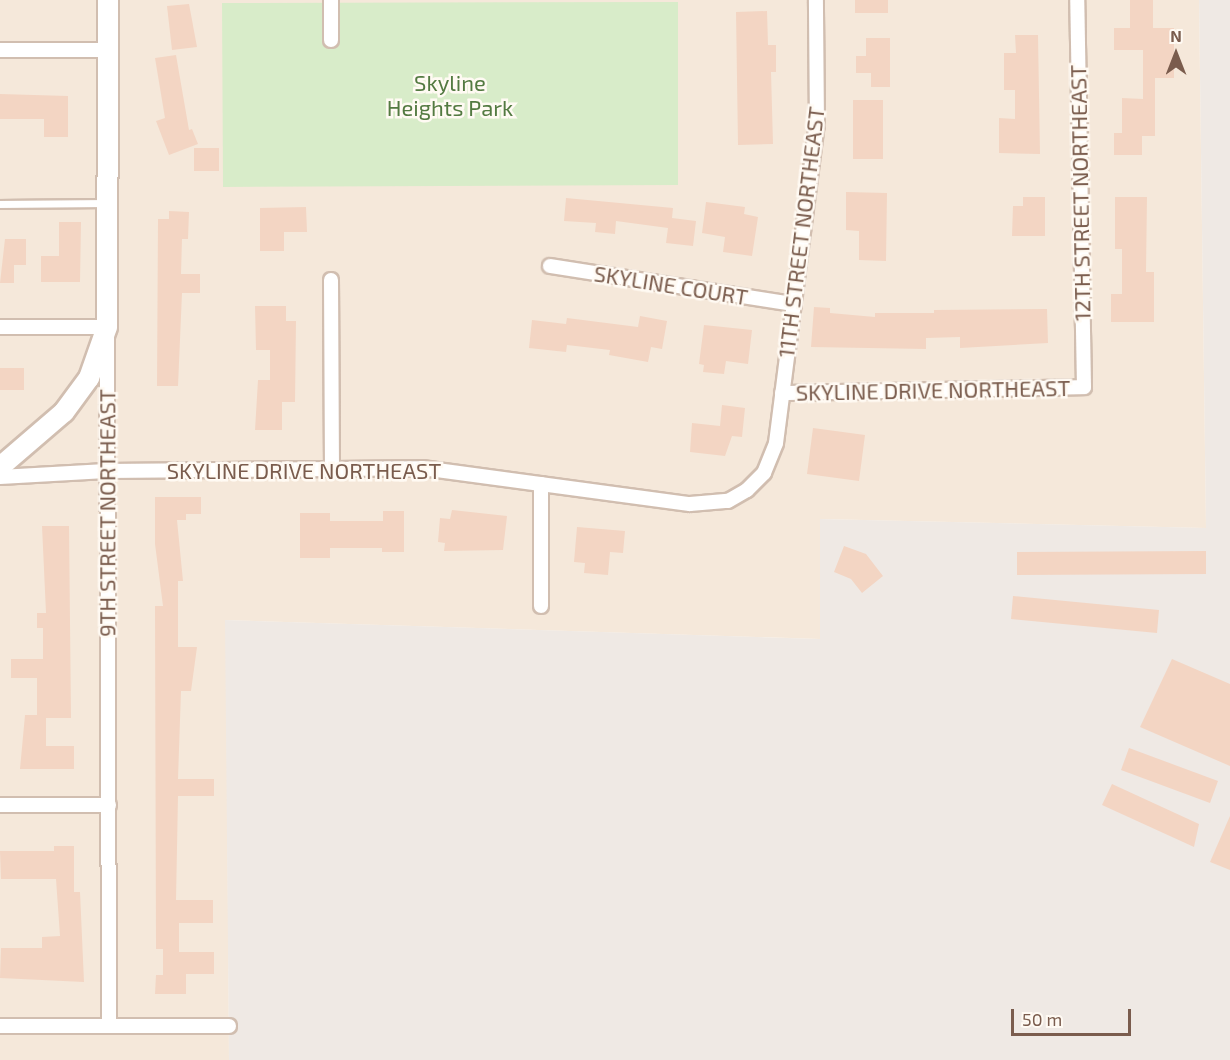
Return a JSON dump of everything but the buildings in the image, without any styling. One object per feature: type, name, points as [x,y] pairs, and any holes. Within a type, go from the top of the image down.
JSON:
[{"type":"street","name":"9TH STREET NORTHEAST","points":[[108,0],[106,471],[109,1026]]},
{"type":"street","points":[[330,0],[331,40]]},
{"type":"street","name":"11TH STREET NORTHEAST","points":[[747,490],[764,473],[776,443],[817,125],[816,0]]},
{"type":"street","name":"12TH STREET NORTHEAST","points":[[1077,0],[1084,387]]},
{"type":"street","points":[[0,50],[108,50]]},
{"type":"street","name":"SKYLINE COURT","points":[[550,266],[793,304]]},
{"type":"street","points":[[331,280],[332,468]]},
{"type":"street","points":[[0,327],[107,327],[89,378],[64,412],[0,467]]},
{"type":"street","name":"SKYLINE DRIVE NORTHEAST","points":[[782,393],[1084,387]]},
{"type":"street","name":"SKYLINE DRIVE NORTHEAST","points":[[0,477],[106,471],[422,468],[690,504],[728,501],[747,490]]},
{"type":"street","points":[[541,606],[542,484]]},
{"type":"street","points":[[0,806],[109,805]]},
{"type":"street","points":[[0,1026],[229,1026]]},
{"type":"lane","points":[[0,204],[107,203]]},
{"type":"shaded area","points":[[0,0],[1199,0],[1206,528],[820,519],[821,639],[226,620],[229,1060],[0,1060]]},
{"type":"shaded area","points":[[1199,0],[1230,0],[1230,1060],[229,1060],[225,620],[820,639],[820,519],[1206,528]]},
{"type":"green space","name":"Skyline Heights Park","points":[[678,2],[678,185],[223,187],[222,3]]}]
